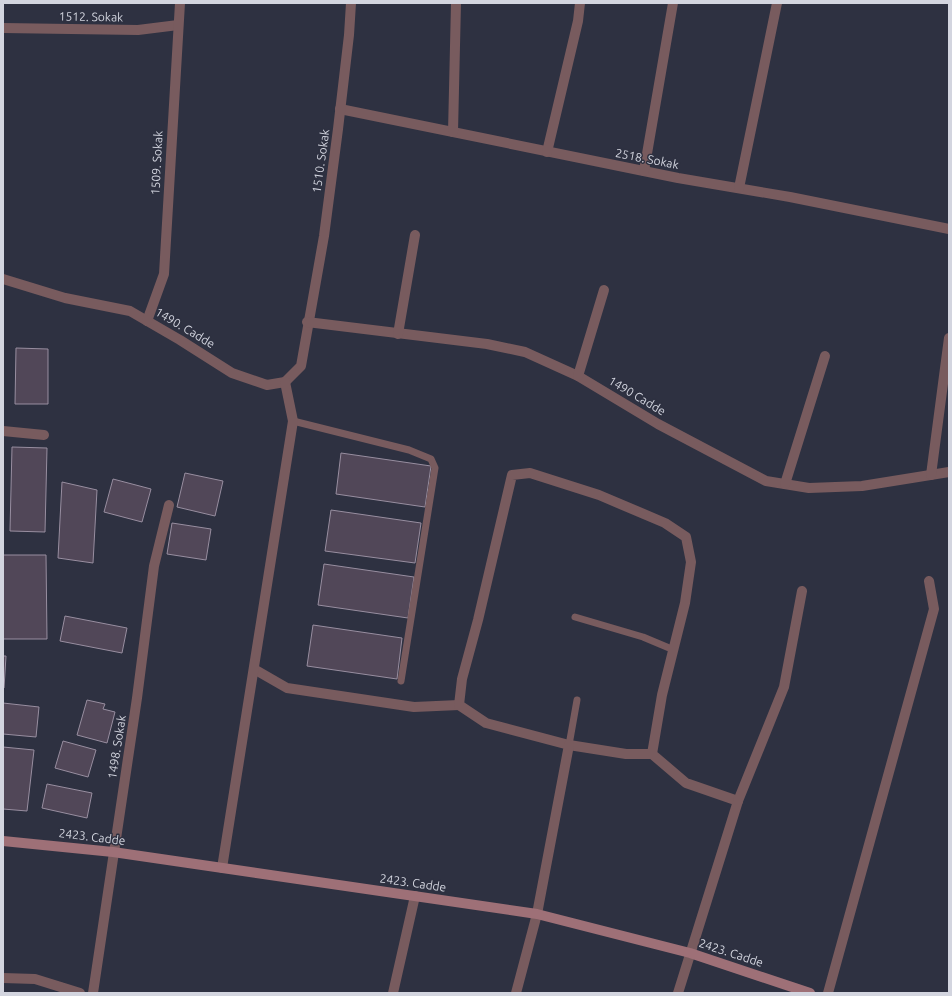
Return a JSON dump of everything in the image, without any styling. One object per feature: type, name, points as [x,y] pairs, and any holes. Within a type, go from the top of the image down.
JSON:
[{"type":"main road","name":"2423. Cadde","points":[[3,840],[113,852],[537,914],[690,953],[810,993]]},
{"type":"street","name":"1509. Sokak","points":[[147,321],[164,274],[180,3]]},
{"type":"street","name":"1510. Sokak","points":[[307,322],[324,236],[349,35],[351,3]]},
{"type":"street","points":[[453,132],[456,3]]},
{"type":"street","points":[[547,152],[578,21],[580,3]]},
{"type":"street","points":[[644,171],[673,3]]},
{"type":"street","points":[[739,188],[777,3]]},
{"type":"street","name":"1512. Sokak","points":[[3,28],[138,30],[178,25]]},
{"type":"street","name":"2518. Sokak","points":[[340,109],[547,152],[790,197],[949,229]]},
{"type":"street","points":[[398,334],[415,235]]},
{"type":"street","name":"1490. Cadde","points":[[3,279],[65,298],[130,311],[232,374],[267,385],[285,382]]},
{"type":"street","points":[[578,376],[604,290]]},
{"type":"street","points":[[222,868],[293,421],[285,382],[301,366],[307,322]]},
{"type":"street","name":"1490 Cadde","points":[[307,322],[340,324],[398,334],[487,344],[525,352],[578,376],[658,424],[766,481],[809,488],[862,486],[949,472]]},
{"type":"street","points":[[931,475],[949,338]]},
{"type":"street","points":[[785,484],[825,356]]},
{"type":"street","points":[[3,431],[44,435]]},
{"type":"street","points":[[459,705],[462,679],[480,612],[512,475],[530,473],[599,495],[666,523],[686,537],[691,562],[685,603],[662,695],[652,754]]},
{"type":"street","name":"1498. Sokak","points":[[93,993],[113,852],[138,698],[154,566],[169,505]]},
{"type":"street","points":[[828,993],[934,609],[929,581]]},
{"type":"street","points":[[678,993],[738,801],[784,687],[802,591]]},
{"type":"street","points":[[254,669],[288,688],[414,707],[459,705],[486,723],[569,745],[626,754],[652,754],[686,783],[738,801]]},
{"type":"street","points":[[516,993],[537,914],[569,745]]},
{"type":"street","points":[[392,993],[414,896]]},
{"type":"street","points":[[3,978],[35,979],[80,993]]},
{"type":"lane","points":[[293,421],[409,450],[431,459],[435,468],[401,681]]},
{"type":"lane","points":[[575,617],[643,637],[674,650]]},
{"type":"lane","points":[[569,745],[577,700]]},
{"type":"building","points":[[16,348],[48,349],[48,404],[15,404]]},
{"type":"building","points":[[12,447],[47,448],[45,532],[10,531]]},
{"type":"building","points":[[341,453],[431,466],[425,507],[336,494]]},
{"type":"building","points":[[185,473],[223,481],[215,516],[177,507]]},
{"type":"building","points":[[113,479],[151,489],[142,522],[104,512]]},
{"type":"building","points":[[62,482],[97,490],[93,563],[58,558]]},
{"type":"building","points":[[331,510],[421,523],[415,563],[325,551]]},
{"type":"building","points":[[172,523],[211,529],[206,560],[167,554]]},
{"type":"building","points":[[3,555],[46,555],[47,639],[3,639]]},
{"type":"building","points":[[324,564],[414,577],[408,618],[318,605]]},
{"type":"building","points":[[65,616],[127,628],[122,653],[60,641]]},
{"type":"building","points":[[313,625],[402,638],[397,679],[307,666]]},
{"type":"building","points":[[3,656],[6,656],[4,688],[3,688]]},
{"type":"building","points":[[87,700],[105,704],[103,709],[115,712],[107,743],[77,735]]},
{"type":"building","points":[[3,703],[39,707],[36,737],[3,734]]},
{"type":"building","points":[[63,741],[96,750],[88,777],[55,768]]},
{"type":"building","points":[[3,747],[34,750],[27,811],[3,809]]},
{"type":"building","points":[[47,784],[92,793],[87,818],[42,808]]}]
